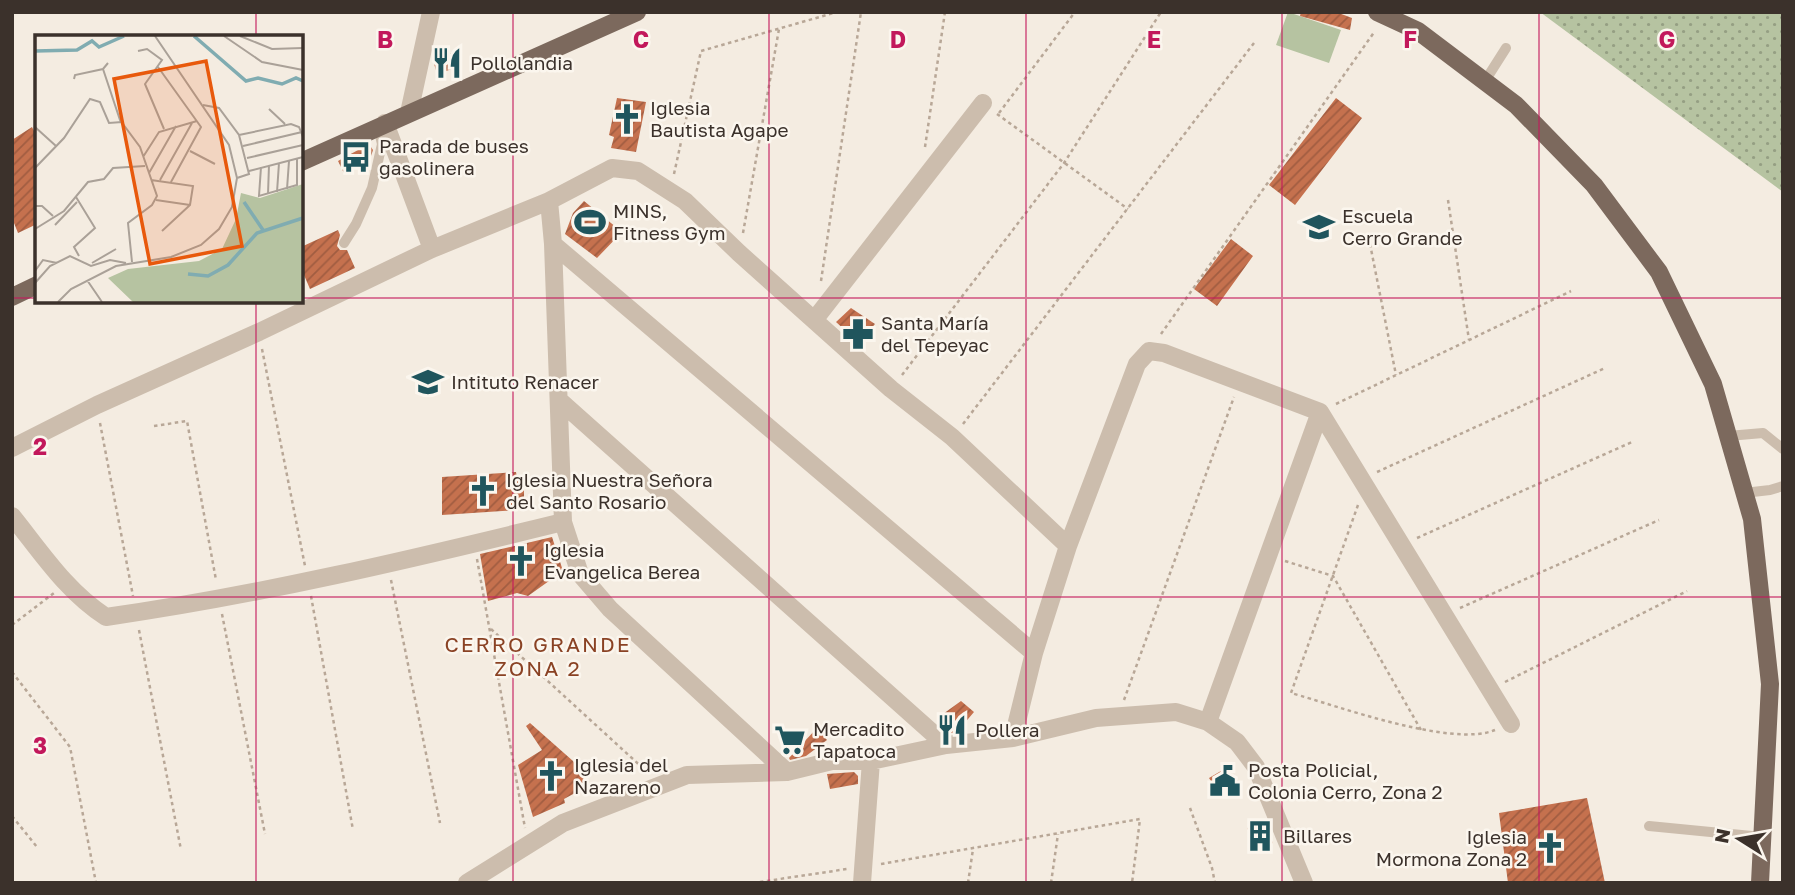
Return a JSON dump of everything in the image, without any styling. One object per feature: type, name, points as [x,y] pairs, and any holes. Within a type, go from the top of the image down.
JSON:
[{"type":"main road","points":[[303,161],[637,12]]},
{"type":"main road","points":[[1381,14],[1419,31],[1516,105],[1594,185],[1659,272],[1713,384],[1752,519],[1770,684],[1760,883]]},
{"type":"main road","points":[[12,297],[35,286]]},
{"type":"street","points":[[409,113],[431,12]]},
{"type":"street","points":[[815,319],[983,103]]},
{"type":"street","points":[[382,125],[432,249]]},
{"type":"street","points":[[12,448],[97,405],[246,338],[432,249],[549,201],[612,168],[638,171],[685,201],[891,389],[952,438],[1068,546]]},
{"type":"street","points":[[549,201],[560,401],[563,522],[580,574],[610,609],[786,772]]},
{"type":"street","points":[[553,244],[1034,653]]},
{"type":"street","points":[[1013,738],[1034,653],[1068,546],[1137,364],[1149,351],[1164,353],[1320,412],[1511,724]]},
{"type":"street","points":[[560,401],[946,745]]},
{"type":"street","points":[[1209,722],[1320,412]]},
{"type":"street","points":[[12,516],[65,584],[88,606],[106,617],[219,599],[563,522]]},
{"type":"street","points":[[467,883],[563,823],[687,775],[786,772],[832,761],[871,761],[946,745],[1013,738],[1096,718],[1176,712],[1209,722],[1237,742],[1256,767],[1304,883]]},
{"type":"street","points":[[862,875],[871,761]]},
{"type":"lane","points":[[1485,82],[1506,48]]},
{"type":"lane","points":[[344,243],[372,188],[382,144],[382,125]]},
{"type":"lane","points":[[1728,436],[1763,433],[1783,449]]},
{"type":"lane","points":[[1744,493],[1783,486]]},
{"type":"lane","points":[[1649,826],[1762,837]]},
{"type":"path","points":[[670,191],[701,51],[837,12]]},
{"type":"path","points":[[815,319],[862,12]]},
{"type":"path","points":[[920,182],[944,12]]},
{"type":"path","points":[[998,115],[1075,12]]},
{"type":"path","points":[[891,389],[1064,163],[1161,12]]},
{"type":"path","points":[[1149,351],[1381,14]]},
{"type":"path","points":[[739,253],[779,28]]},
{"type":"path","points":[[952,438],[1254,43]]},
{"type":"path","points":[[983,103],[1128,209]]},
{"type":"path","points":[[1448,200],[1469,340]]},
{"type":"path","points":[[1370,244],[1396,375]]},
{"type":"path","points":[[1320,412],[1571,291]]},
{"type":"path","points":[[1511,724],[1483,735],[1421,730],[1291,693],[1363,483],[1605,368]]},
{"type":"path","points":[[1119,716],[1240,381]]},
{"type":"path","points":[[1401,545],[1632,442]]},
{"type":"path","points":[[1444,615],[1659,520]]},
{"type":"path","points":[[474,544],[528,845]]},
{"type":"path","points":[[1268,556],[1333,576],[1421,730]]},
{"type":"path","points":[[388,563],[440,823]]},
{"type":"path","points":[[12,625],[65,584]]},
{"type":"path","points":[[1490,690],[1687,591]]},
{"type":"path","points":[[489,628],[662,785]]},
{"type":"path","points":[[12,672],[70,747],[96,883]]},
{"type":"path","points":[[1189,808],[1215,883]]},
{"type":"path","points":[[12,816],[37,847]]},
{"type":"path","points":[[753,883],[862,875],[973,849],[1140,819],[1132,883]]},
{"type":"path","points":[[1051,883],[1058,834]]},
{"type":"path","points":[[968,883],[973,849]]},
{"type":"green space","points":[[1288,12],[1341,30],[1329,63],[1276,45]]},
{"type":"green space","points":[[1540,12],[1783,12],[1783,192]]},
{"type":"building","points":[[1301,12],[1336,12],[1352,18],[1350,30],[1300,16]]},
{"type":"building","name":"Pollolandia","points":[[455,52],[461,66],[437,74],[433,60]]},
{"type":"building","name":"Iglesia Bautista Agape","points":[[617,98],[646,102],[636,152],[611,148],[614,137],[609,135]]},
{"type":"building","points":[[1336,98],[1362,118],[1295,205],[1269,185]]},
{"type":"building","points":[[32,127],[35,133],[35,225],[18,233],[12,218],[12,140]]},
{"type":"building","name":"Parada de buses gasolinera","points":[[369,144],[373,150],[371,156],[344,173],[338,161]]},
{"type":"building","name":"MINS, Fitness Gym","points":[[584,201],[622,232],[597,258],[565,234],[573,213]]},
{"type":"building","points":[[338,230],[340,235],[337,246],[340,250],[347,250],[355,268],[310,289],[303,273],[303,246]]},
{"type":"building","points":[[1231,239],[1253,256],[1217,306],[1194,289]]},
{"type":"building","name":"Santa María del Tepeyac","points":[[851,308],[875,324],[859,343],[836,322]]},
{"type":"building","name":"Iglesia Nuestra Señora del Santo Rosario","points":[[516,472],[518,483],[524,483],[524,498],[515,500],[516,510],[442,515],[442,477]]},
{"type":"building","name":"Iglesia Evangelica Berea","points":[[552,537],[563,571],[528,596],[517,593],[488,601],[480,554]]},
{"type":"building","name":"Pollera","points":[[961,701],[974,712],[957,732],[950,733],[945,729],[943,714]]},
{"type":"building","name":"Iglesia del Nazareno","points":[[530,723],[573,761],[588,786],[564,799],[565,803],[533,817],[518,765],[542,750],[526,726]]},
{"type":"building","points":[[817,728],[827,740],[806,756],[790,760],[789,758]]},
{"type":"building","name":"Posta Policial, Colonia Cerro, Zona 2","points":[[1226,768],[1242,785],[1221,797],[1209,778]]},
{"type":"building","points":[[854,772],[858,776],[858,784],[830,789],[827,774]]},
{"type":"building","name":"Iglesia Mormona Zona 2","points":[[1587,798],[1605,883],[1508,883],[1499,813]]},
{"type":"building","name":"Billares","points":[[1264,821],[1273,843],[1258,851],[1247,828]]},
{"type":"place","name":"Pollolandia","points":[[447,63]]},
{"type":"place","name":"Iglesia Bautista Agape","points":[[627,119]]},
{"type":"place","name":"Parada de buses gasolinera","points":[[356,157]]},
{"type":"place","name":"MINS, Fitness Gym","points":[[590,222]]},
{"type":"place","name":"Escuela Cerro Grande","points":[[1319,227]]},
{"type":"place","name":"Santa María del Tepeyac","points":[[858,334]]},
{"type":"place","name":"Intituto Renacer","points":[[428,382]]},
{"type":"place","name":"Iglesia Nuestra Señora del Santo Rosario","points":[[483,491]]},
{"type":"place","name":"Iglesia Evangelica Berea","points":[[521,561]]},
{"type":"place","name":"Pollera","points":[[952,730]]},
{"type":"place","name":"Mercadito Tapatoca","points":[[790,740]]},
{"type":"place","name":"Iglesia del Nazareno","points":[[551,776]]},
{"type":"place","name":"Posta Policial, Colonia Cerro, Zona 2","points":[[1225,781]]},
{"type":"place","name":"Billares","points":[[1260,836]]},
{"type":"place","name":"Iglesia Mormona Zona 2","points":[[1550,848]]},
{"type":"district","name":"CERRO GRANDE ZONA 2","points":[[538,657]]}]
